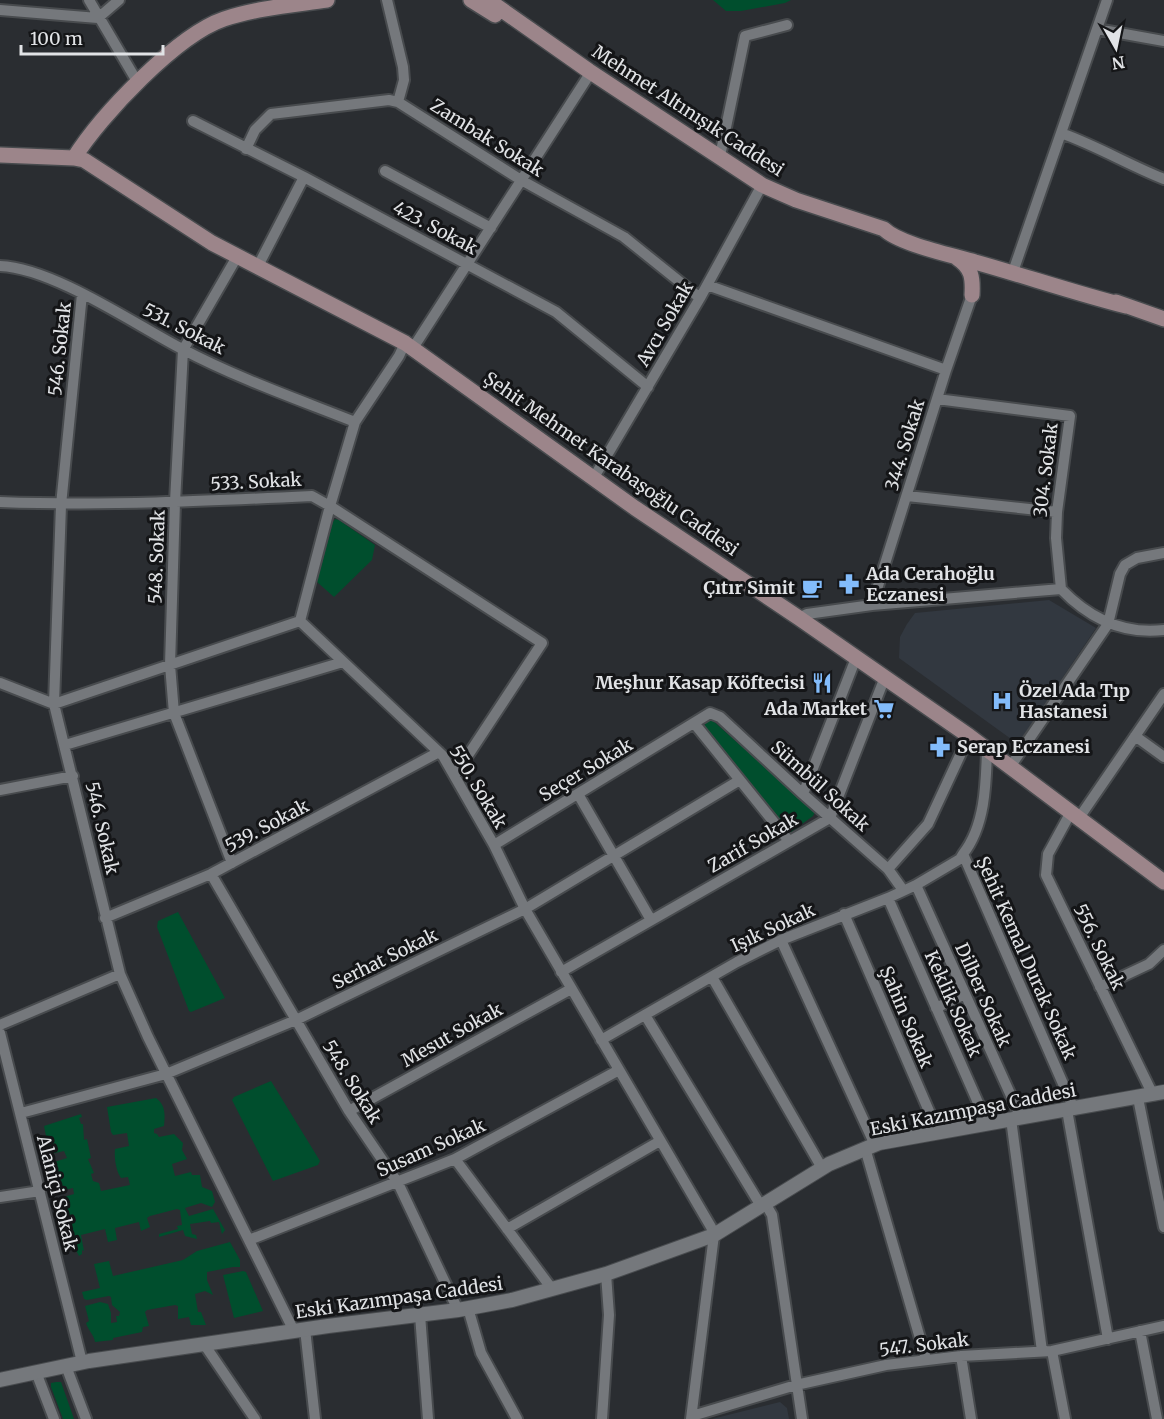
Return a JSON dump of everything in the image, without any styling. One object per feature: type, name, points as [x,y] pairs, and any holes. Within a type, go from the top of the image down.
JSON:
[{"type":"main road","points":[[74,158],[107,115],[138,83],[200,30],[248,12],[327,0]]},
{"type":"main road","name":"Mehmet Altınışık Caddesi","points":[[471,0],[538,42],[573,60]]},
{"type":"main road","name":"Mehmet Altınışık Caddesi","points":[[488,0],[573,60],[762,185],[796,200],[934,250],[1015,266],[1164,319]]},
{"type":"main road","name":"Şehit Mehmet Karabaşoğlu Caddesi","points":[[0,155],[84,160],[197,234],[409,345],[593,478],[969,736],[1164,882]]},
{"type":"main road","name":"Mehmet Altınışık Caddesi","points":[[884,230],[897,229],[1068,291],[1126,306]]},
{"type":"main road","points":[[934,250],[958,258],[968,268],[972,274],[972,295]]},
{"type":"main road","points":[[972,295],[984,260]]},
{"type":"street","points":[[89,0],[138,83]]},
{"type":"street","points":[[0,10],[98,18],[119,0]]},
{"type":"street","points":[[246,149],[255,130],[271,114],[389,100],[398,102],[404,80],[403,67],[387,0]]},
{"type":"street","points":[[1015,266],[1107,0]]},
{"type":"street","points":[[720,156],[745,36],[787,25]]},
{"type":"street","points":[[1097,29],[1164,41]]},
{"type":"street","points":[[0,683],[54,704],[300,621],[355,422],[399,356],[468,264],[591,72]]},
{"type":"street","name":"Zambak Sokak","points":[[398,102],[521,180],[624,237],[700,298]]},
{"type":"street","name":"423. Sokak","points":[[193,121],[304,177],[556,312],[648,387]]},
{"type":"street","points":[[1061,133],[1164,179]]},
{"type":"street","points":[[385,171],[491,228]]},
{"type":"street","points":[[258,266],[304,177]]},
{"type":"street","name":"Avcı Sokak","points":[[593,478],[700,298],[762,185]]},
{"type":"street","name":"548. Sokak","points":[[232,863],[174,713],[170,665],[183,350],[238,255]]},
{"type":"street","name":"531. Sokak","points":[[0,266],[35,273],[82,294],[183,350],[355,422]]},
{"type":"street","points":[[707,285],[946,370]]},
{"type":"street","name":"546. Sokak","points":[[82,294],[61,505],[54,704],[120,974],[166,1074],[249,1240],[299,1330],[315,1419]]},
{"type":"street","name":"344. Sokak","points":[[872,605],[972,295]]},
{"type":"street","name":"304. Sokak","points":[[937,399],[1070,416],[1057,512],[1056,538],[1061,589]]},
{"type":"street","name":"533. Sokak","points":[[0,502],[61,505],[312,496],[330,506],[542,643],[455,775]]},
{"type":"street","points":[[907,496],[1057,512]]},
{"type":"street","points":[[1010,767],[1108,624],[1120,574],[1125,565],[1137,558],[1164,553]]},
{"type":"street","points":[[799,618],[807,614],[872,605],[1061,589],[1076,605],[1108,624],[1135,631],[1164,630]]},
{"type":"street","name":"550. Sokak","points":[[300,621],[439,752],[455,775],[494,845],[525,909],[714,1235]]},
{"type":"street","points":[[803,794],[856,658]]},
{"type":"street","points":[[65,745],[343,662]]},
{"type":"street","points":[[830,818],[885,677]]},
{"type":"street","name":"556. Sokak","points":[[1159,1093],[1100,987],[1046,875],[1048,854],[1164,694]]},
{"type":"street","name":"Sümbül Sokak","points":[[710,713],[720,717],[888,869],[903,890]]},
{"type":"street","name":"Seçer Sokak","points":[[494,845],[710,713]]},
{"type":"street","points":[[694,723],[789,841]]},
{"type":"street","points":[[888,869],[928,824],[969,736]]},
{"type":"street","points":[[1135,736],[1164,757]]},
{"type":"street","name":"Şehit Kemal Durak Sokak","points":[[987,750],[982,813],[963,854],[1070,1109],[1108,1339]]},
{"type":"street","name":"539. Sokak","points":[[105,918],[211,874],[439,752]]},
{"type":"street","points":[[0,790],[73,776]]},
{"type":"street","name":"Serhat Sokak","points":[[21,1113],[166,1074],[296,1020],[525,909],[740,780]]},
{"type":"street","points":[[578,794],[651,920]]},
{"type":"street","name":"Zarif Sokak","points":[[561,972],[830,818]]},
{"type":"street","name":"Işık Sokak","points":[[601,1040],[781,940],[916,885],[960,859],[963,854]]},
{"type":"street","name":"548. Sokak","points":[[211,874],[349,1111],[398,1183],[463,1309],[481,1353],[517,1419]]},
{"type":"street","name":"Dilber Sokak","points":[[916,885],[965,994],[1016,1119],[1047,1351],[1065,1419]]},
{"type":"street","name":"Keklik Sokak","points":[[888,898],[987,1123]]},
{"type":"street","name":"Şahin Sokak","points":[[844,914],[938,1132]]},
{"type":"street","points":[[781,940],[870,1146],[926,1359]]},
{"type":"street","points":[[1100,987],[1149,964],[1164,950]]},
{"type":"street","points":[[0,1025],[120,974]]},
{"type":"street","points":[[712,977],[822,1168]]},
{"type":"street","name":"Mesut Sokak","points":[[349,1111],[571,989]]},
{"type":"street","points":[[936,1008],[965,994]]},
{"type":"street","points":[[645,1016],[763,1205],[772,1215],[802,1419]]},
{"type":"street","name":"Alaniçi Sokak","points":[[1,1036],[82,1362]]},
{"type":"street","name":"Susam Sokak","points":[[249,1240],[454,1160],[618,1070]]},
{"type":"street","name":"Eski Kazımpaşa Caddesi","points":[[0,1380],[82,1362],[463,1309],[552,1289],[606,1274],[714,1235],[822,1168],[870,1146],[1159,1093]]},
{"type":"street","points":[[1138,1098],[1164,1227]]},
{"type":"street","points":[[507,1229],[660,1141]]},
{"type":"street","points":[[454,1160],[552,1289]]},
{"type":"street","points":[[0,1197],[40,1191]]},
{"type":"street","points":[[691,1417],[714,1235]]},
{"type":"street","points":[[602,1419],[609,1315],[606,1274]]},
{"type":"street","points":[[420,1315],[428,1419]]},
{"type":"street","name":"547. Sokak","points":[[691,1417],[796,1385],[886,1365],[926,1359],[1047,1351],[1164,1326]]},
{"type":"street","points":[[1140,1331],[1157,1419]]},
{"type":"street","points":[[204,1344],[255,1419]]},
{"type":"street","points":[[961,1356],[971,1419]]},
{"type":"street","points":[[66,1366],[86,1419]]},
{"type":"street","points":[[36,1372],[54,1419]]},
{"type":"shaded area","name":"Özel Ada Tıp Hastanesi","points":[[1049,600],[1096,628],[1018,744],[899,658],[900,637],[915,613]]},
{"type":"shaded area","points":[[780,1402],[787,1408],[789,1419],[712,1419]]},
{"type":"green space","points":[[713,0],[791,0],[741,11],[726,11]]},
{"type":"green space","points":[[335,519],[375,545],[372,560],[334,597],[317,582]]},
{"type":"green space","points":[[711,719],[815,812],[813,816],[791,832],[786,832],[703,726]]},
{"type":"green space","points":[[178,912],[225,998],[191,1012],[157,927],[158,921]]},
{"type":"green space","points":[[271,1081],[320,1161],[318,1165],[273,1181],[232,1100],[234,1097]]},
{"type":"green space","points":[[156,1098],[163,1107],[165,1118],[164,1126],[154,1129],[154,1133],[159,1137],[174,1134],[183,1143],[182,1150],[187,1159],[172,1164],[175,1176],[191,1172],[192,1175],[200,1175],[202,1187],[212,1191],[215,1202],[212,1207],[201,1203],[185,1208],[189,1216],[213,1209],[225,1230],[222,1234],[219,1222],[211,1223],[210,1221],[190,1224],[192,1234],[196,1235],[197,1239],[185,1236],[183,1230],[159,1237],[159,1234],[178,1229],[177,1226],[182,1225],[180,1210],[177,1209],[150,1216],[147,1218],[150,1227],[141,1231],[139,1222],[115,1228],[117,1240],[108,1242],[105,1229],[81,1235],[84,1251],[82,1250],[79,1256],[66,1231],[68,1226],[60,1201],[60,1198],[74,1194],[73,1188],[59,1191],[54,1181],[51,1163],[67,1158],[64,1151],[51,1154],[44,1126],[81,1114],[82,1117],[79,1118],[83,1124],[84,1140],[87,1139],[91,1158],[88,1159],[94,1173],[91,1174],[93,1181],[99,1183],[101,1191],[130,1185],[128,1177],[121,1178],[119,1175],[115,1156],[115,1149],[129,1146],[127,1133],[113,1135],[107,1107]]},
{"type":"green space","points":[[230,1242],[240,1260],[240,1267],[207,1272],[207,1280],[213,1295],[205,1291],[195,1294],[198,1312],[201,1312],[206,1325],[191,1325],[189,1317],[178,1319],[178,1306],[175,1305],[147,1310],[145,1312],[149,1326],[143,1327],[142,1332],[95,1342],[86,1323],[89,1321],[85,1306],[100,1302],[108,1304],[111,1323],[117,1322],[116,1316],[119,1316],[120,1312],[112,1305],[109,1296],[84,1299],[82,1292],[100,1288],[94,1264],[109,1261],[113,1276],[183,1260],[197,1251]]},
{"type":"green space","points":[[246,1272],[263,1311],[234,1318],[223,1275]]},
{"type":"green space","points":[[61,1382],[74,1419],[63,1419],[51,1387],[51,1383]]},
{"type":"place","name":"Ada Cerahoğlu Eczanesi","points":[[849,584]]},
{"type":"place","name":"Çıtır Simit","points":[[812,588]]},
{"type":"place","name":"Meşhur Kasap Köftecisi","points":[[822,683]]},
{"type":"place","name":"Özel Ada Tıp Hastanesi","points":[[1002,701]]},
{"type":"place","name":"Ada Market","points":[[884,709]]},
{"type":"place","name":"Serap Eczanesi","points":[[940,747]]}]
